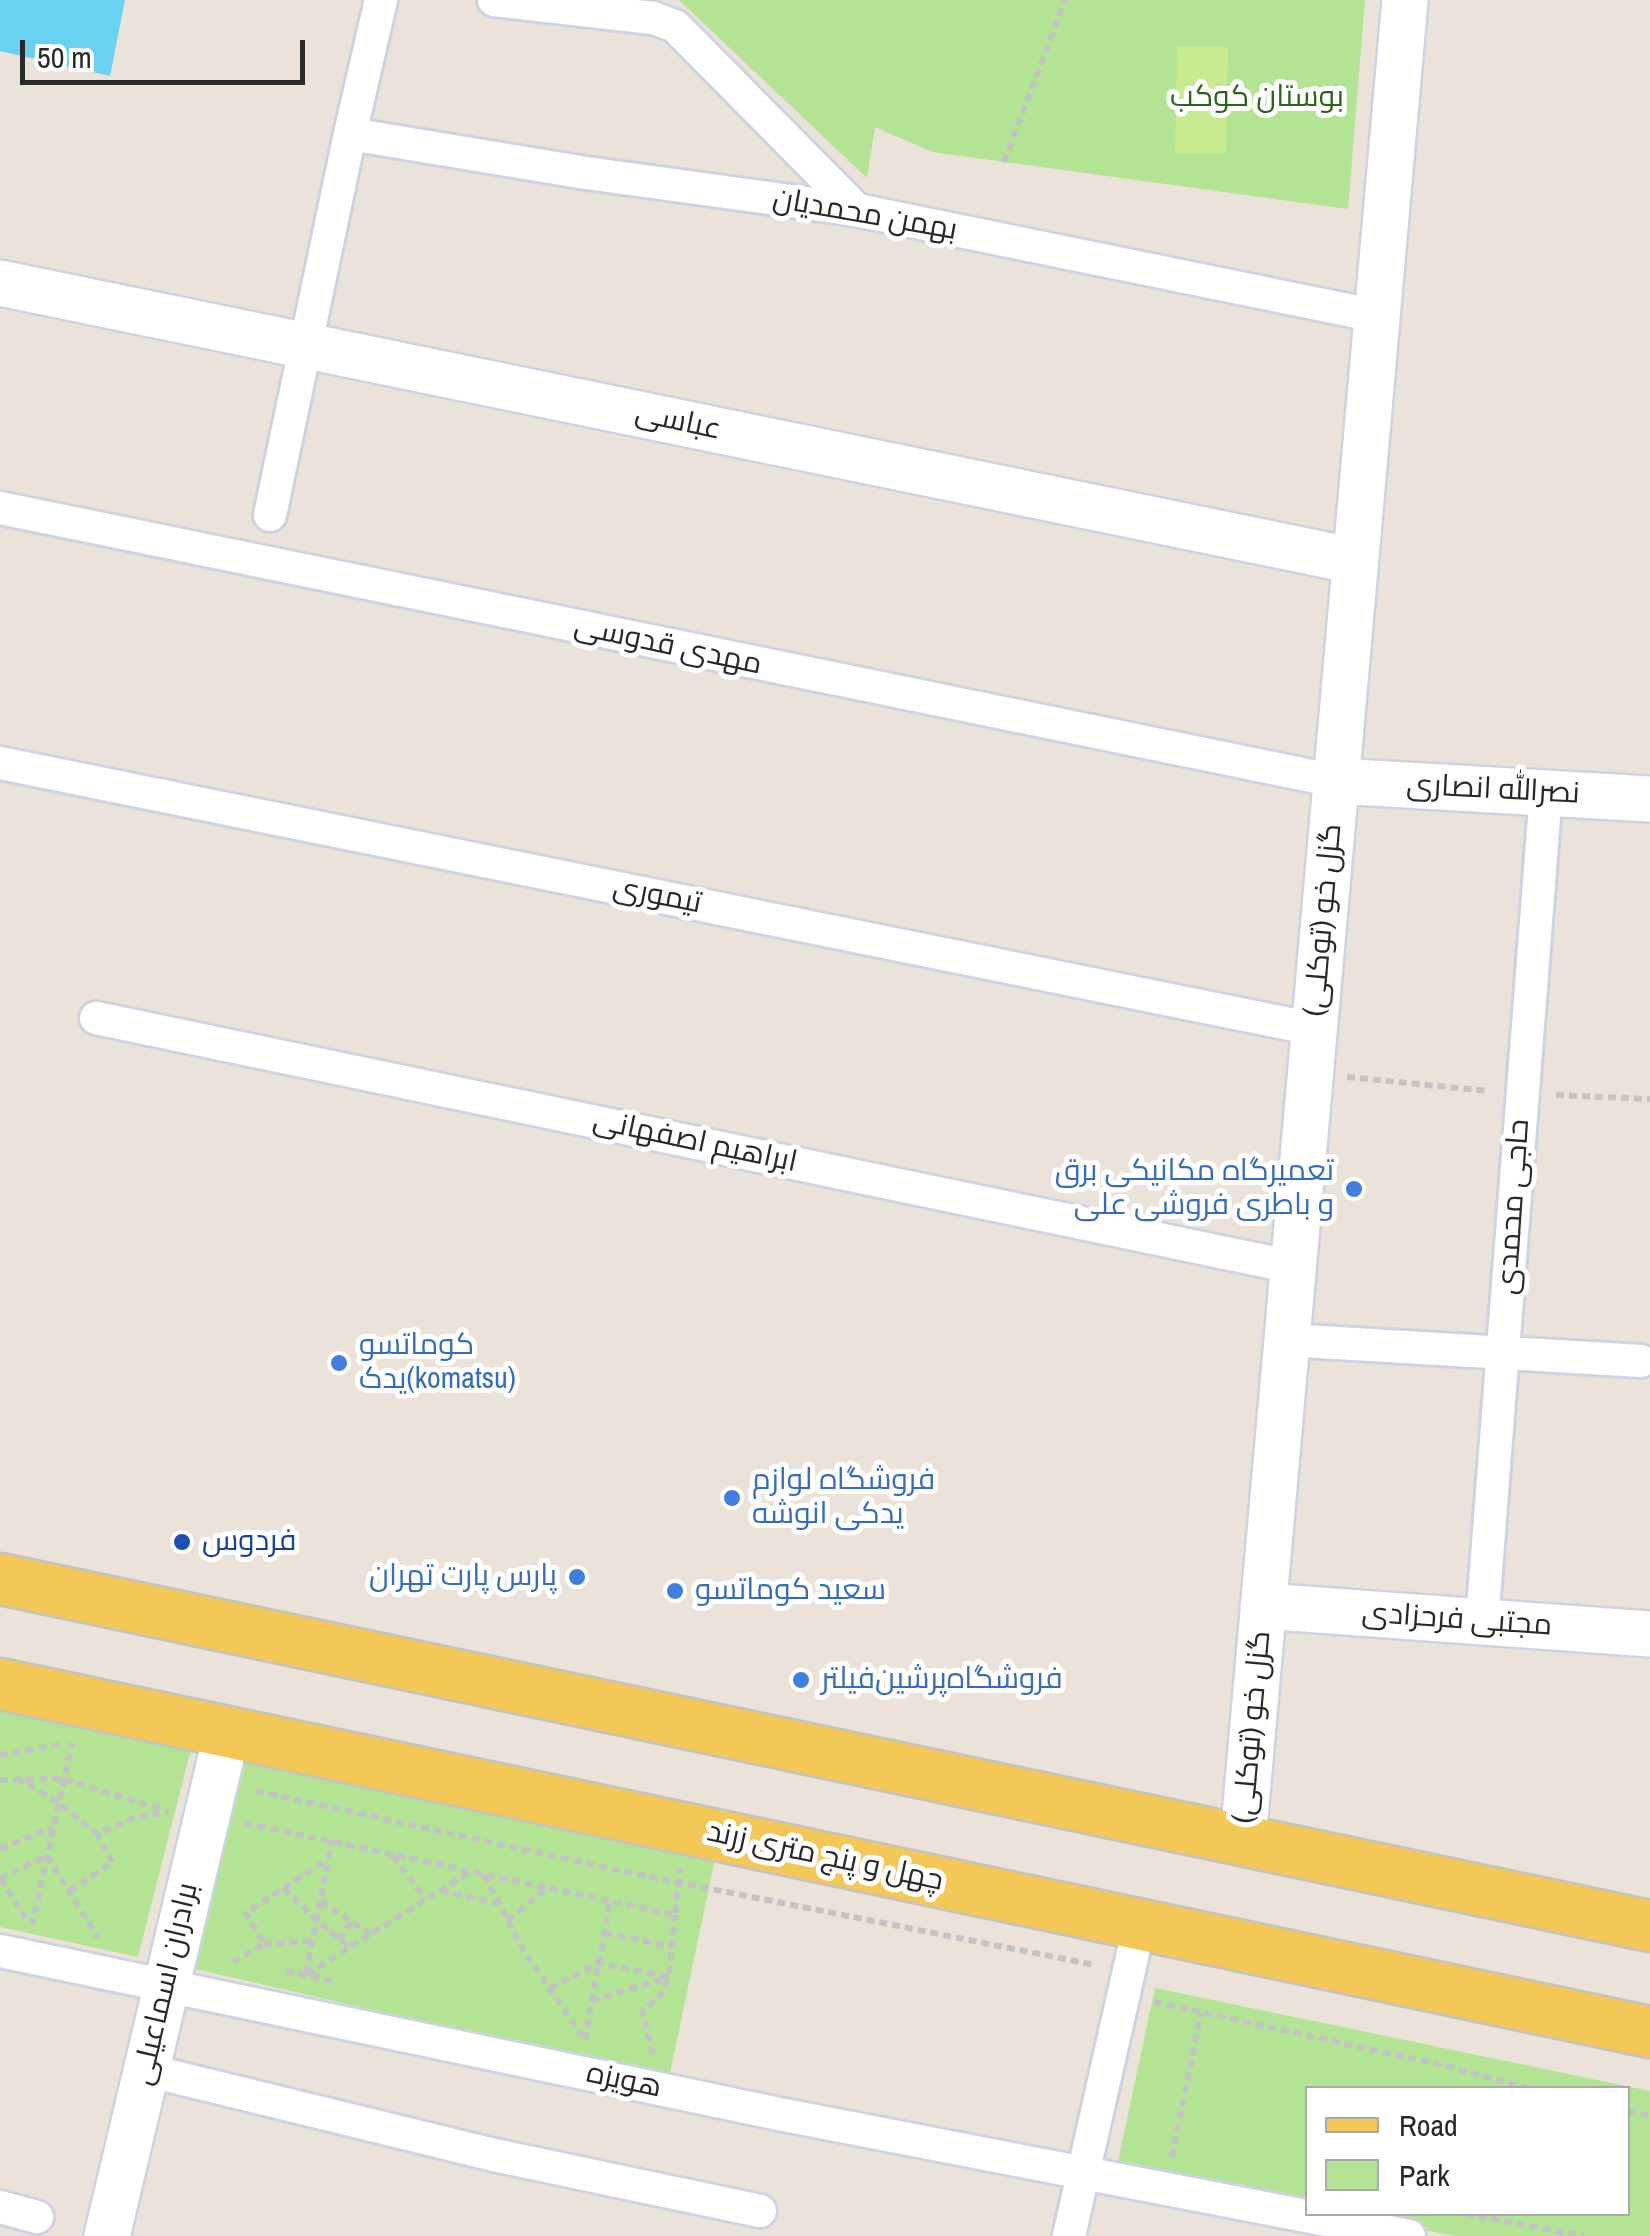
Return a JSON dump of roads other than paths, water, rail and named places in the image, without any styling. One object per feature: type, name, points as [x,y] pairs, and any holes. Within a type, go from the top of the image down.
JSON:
[{"type":"main road","points":[[0,1579],[1650,1926]]},
{"type":"main road","name":"چهل و پنج متری زرند","points":[[0,1684],[1650,2032]]},
{"type":"street","points":[[270,516],[381,0]]},
{"type":"street","points":[[494,0],[653,18],[675,26],[857,210]]},
{"type":"street","name":"گزل خو (توکلی)","points":[[1243,1840],[1404,0]]},
{"type":"street","name":"بهمن محمدیان","points":[[350,134],[586,173],[857,210],[1377,316]]},
{"type":"street","name":"عباسی","points":[[0,284],[1355,561]]},
{"type":"street","name":"مهدی قدوسی","points":[[0,508],[1336,781]]},
{"type":"street","name":"تیموری","points":[[0,763],[1314,1029]]},
{"type":"street","name":"نصرالله انصاری","points":[[1336,781],[1650,799]]},
{"type":"street","name":"حاجی محمدی","points":[[1482,1622],[1546,792]]},
{"type":"street","name":"ابراهیم اصفهانی","points":[[96,1018],[1293,1266]]},
{"type":"street","points":[[1287,1340],[1641,1360]]},
{"type":"street","name":"مجتبی فرحزادی","points":[[1264,1606],[1650,1634]]},
{"type":"street","name":"برادران اسماعیلی","points":[[107,2236],[166,1986],[184,1808],[227,1732]]},
{"type":"street","points":[[1069,2236],[1125,1970],[1140,1922]]},
{"type":"street","name":"هویزه","points":[[19,1945],[166,1986],[1305,2216]]},
{"type":"street","points":[[146,2070],[494,2155],[760,2211]]},
{"type":"street","points":[[0,2207],[37,2216]]},
{"type":"street","name":"هویزه","points":[[1306,2216],[1409,2236]]},
{"type":"water","points":[[0,0],[125,0],[110,76],[0,51]]},
{"type":"place","name":"تعمیرگاه مکانیکی برق و باطری فروشی علی","points":[[1354,1189]]},
{"type":"place","name":"کوماتسو یدک(komatsu)","points":[[339,1363]]},
{"type":"place","name":"فروشگاه لوازم یدکی انوشه","points":[[732,1498]]},
{"type":"place","name":"فردوس","points":[[182,1542]]},
{"type":"place","name":"پارس پارت تهران","points":[[577,1577]]},
{"type":"place","name":"سعید کوماتسو","points":[[675,1591]]},
{"type":"place","name":"فروشگاه‌پرشین‌فیلتر","points":[[801,1680]]},
{"type":"park label","name":"بوستان کوکب","points":[[1257,98]]}]
